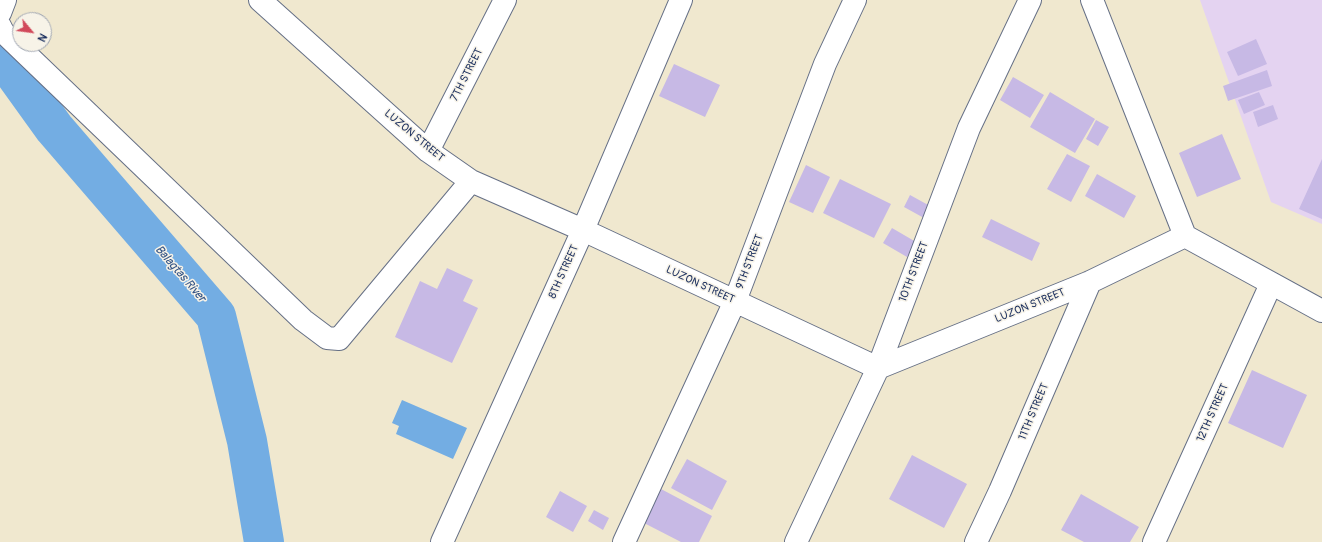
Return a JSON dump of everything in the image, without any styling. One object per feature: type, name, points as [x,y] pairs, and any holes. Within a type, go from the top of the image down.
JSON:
[{"type":"street","points":[[0,13],[5,0]]},
{"type":"street","name":"7TH STREET","points":[[428,150],[506,0]]},
{"type":"street","name":"8TH STREET","points":[[442,542],[583,230],[681,0]]},
{"type":"street","name":"9TH STREET","points":[[624,542],[735,301],[825,64],[855,0]]},
{"type":"street","name":"10TH STREET","points":[[796,542],[878,368],[969,128],[1030,0]]},
{"type":"street","points":[[1092,0],[1185,236],[1322,311]]},
{"type":"street","name":"LUZON STREET","points":[[264,1],[428,150],[471,181],[583,230],[878,368],[1090,282],[1185,236]]},
{"type":"street","points":[[0,26],[3,32],[280,298],[327,338],[339,339],[471,181]]},
{"type":"street","name":"11TH STREET","points":[[976,542],[1000,491],[1090,282]]},
{"type":"street","name":"12TH STREET","points":[[1154,542],[1272,284]]},
{"type":"shaded area","points":[[1200,0],[1322,0],[1322,224],[1271,202]]},
{"type":"water","points":[[402,400],[467,428],[453,459],[396,434],[399,426],[392,423]]},
{"type":"building","points":[[1256,39],[1267,64],[1238,76],[1227,52]]},
{"type":"building","points":[[674,64],[720,85],[705,117],[659,96]]},
{"type":"building","points":[[1267,70],[1272,86],[1228,101],[1223,86]]},
{"type":"building","points":[[1013,77],[1044,95],[1030,118],[1000,100]]},
{"type":"building","points":[[1050,92],[1095,119],[1075,153],[1030,127]]},
{"type":"building","points":[[1259,92],[1265,105],[1244,114],[1238,100]]},
{"type":"building","points":[[1273,105],[1278,119],[1258,127],[1253,112]]},
{"type":"building","points":[[1096,120],[1109,127],[1098,146],[1086,139]]},
{"type":"building","points":[[1222,134],[1241,179],[1197,197],[1179,153]]},
{"type":"building","points":[[1067,154],[1090,166],[1071,202],[1047,189]]},
{"type":"building","points":[[1322,159],[1322,219],[1299,209]]},
{"type":"building","points":[[806,165],[830,177],[813,213],[789,202]]},
{"type":"building","points":[[1097,174],[1136,196],[1124,218],[1085,196]]},
{"type":"building","points":[[840,179],[891,204],[874,238],[823,213]]},
{"type":"building","points":[[910,195],[930,206],[924,218],[904,207]]},
{"type":"building","points":[[991,219],[1040,243],[1032,261],[982,237]]},
{"type":"building","points":[[892,228],[916,242],[907,257],[883,243]]},
{"type":"building","points":[[447,268],[473,280],[463,301],[478,308],[452,363],[395,337],[420,281],[437,289]]},
{"type":"building","points":[[1252,370],[1307,395],[1283,448],[1228,423]]},
{"type":"building","points":[[912,455],[967,484],[944,528],[889,499]]},
{"type":"building","points":[[687,459],[727,481],[712,510],[671,488]]},
{"type":"building","points":[[661,489],[712,516],[699,542],[681,542],[644,523]]},
{"type":"building","points":[[560,491],[587,506],[573,532],[546,517]]},
{"type":"building","points":[[1081,494],[1139,527],[1130,542],[1084,542],[1061,530]]},
{"type":"building","points":[[594,510],[609,518],[603,530],[588,521]]},
{"type":"waterway","name":"Balagtas River","points":[[0,53],[54,128],[216,316],[247,441],[264,542]]}]
